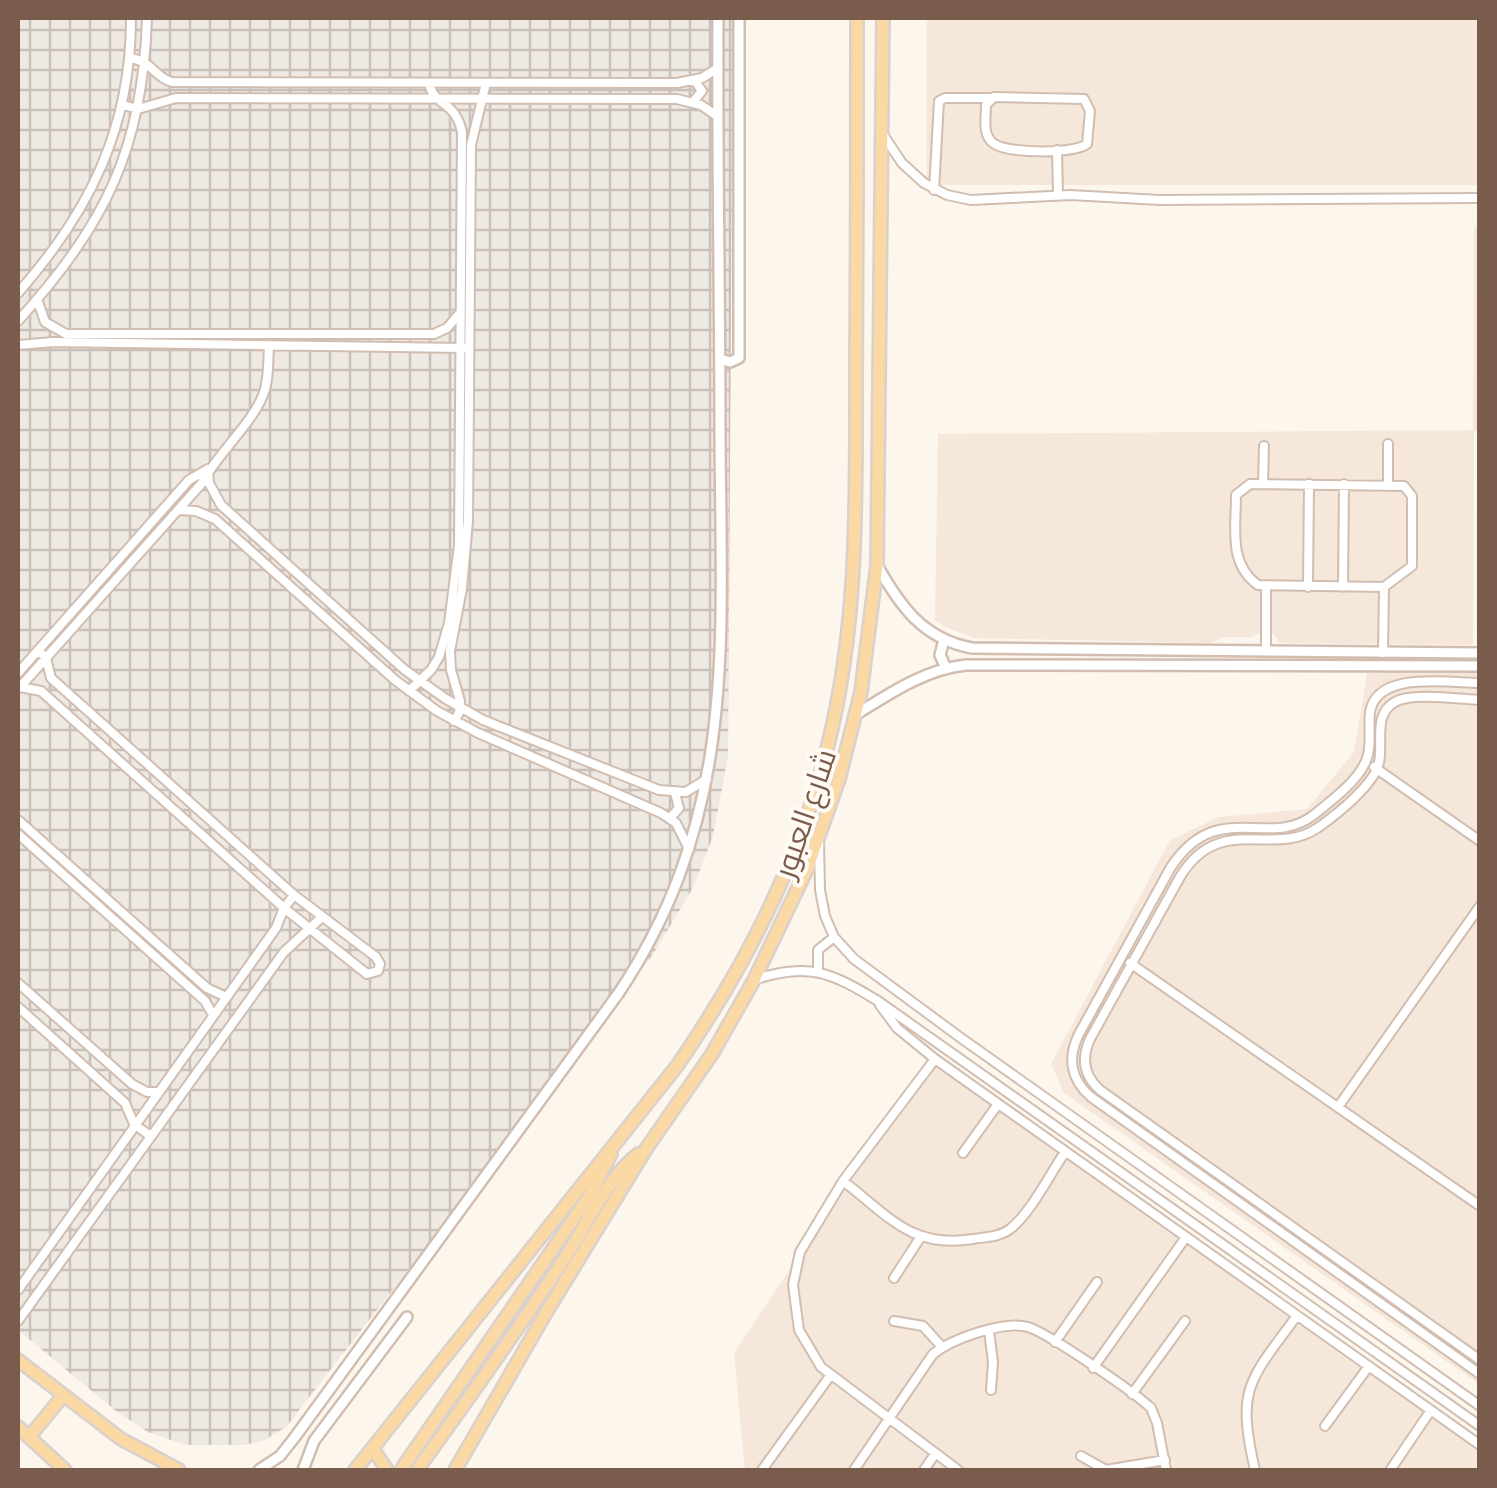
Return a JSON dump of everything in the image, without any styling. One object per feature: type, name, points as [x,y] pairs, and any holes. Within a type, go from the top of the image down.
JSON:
[{"type":"main road","name":"شارع العبور","points":[[355,1470],[677,1066],[750,951],[795,850],[828,746],[846,661],[856,546],[857,18]]},
{"type":"main road","name":"شارع العبور","points":[[455,1470],[529,1340],[754,980],[792,907],[819,838],[855,715],[867,658],[877,565],[883,18]]},
{"type":"main road","points":[[677,1066],[695,1080]]},
{"type":"main road","points":[[416,1470],[428,1444],[595,1187],[614,1144]]},
{"type":"main road","points":[[401,1470],[428,1444],[514,1335],[592,1218],[611,1182],[646,1149]]},
{"type":"main road","points":[[18,1360],[136,1448],[179,1470]]},
{"type":"main road","points":[[29,1437],[64,1396]]},
{"type":"main road","points":[[18,1427],[65,1470]]},
{"type":"main road","points":[[373,1448],[386,1470]]},
{"type":"street","points":[[18,293],[82,206],[100,170],[123,106],[131,58],[131,18]]},
{"type":"street","points":[[18,321],[50,285],[99,215],[117,177],[138,109],[146,61],[147,18]]},
{"type":"street","points":[[263,1470],[285,1450],[635,968],[671,902],[690,849],[708,778],[718,690],[718,18]]},
{"type":"street","points":[[720,359],[730,362],[739,358],[739,18]]},
{"type":"street","points":[[131,58],[146,61],[161,78],[172,82],[694,81],[718,68]]},
{"type":"street","points":[[159,101],[161,78]]},
{"type":"street","points":[[693,102],[702,92],[694,81]]},
{"type":"street","points":[[198,98],[199,82]]},
{"type":"street","points":[[263,82],[263,98]]},
{"type":"street","points":[[465,348],[461,310],[467,153],[486,83]]},
{"type":"street","points":[[429,84],[438,100],[454,110],[467,153],[466,555],[450,662],[460,708],[454,721]]},
{"type":"street","points":[[123,106],[138,109],[159,101],[198,98],[693,102],[716,116]]},
{"type":"street","points":[[934,190],[939,102],[944,98],[990,98],[1084,100],[1090,110],[1087,144],[1080,150],[1014,150],[993,143],[985,128],[990,98]]},
{"type":"street","points":[[460,122],[475,120]]},
{"type":"street","points":[[881,130],[902,162],[934,190],[972,200],[1058,195],[1160,200],[1480,198]]},
{"type":"street","points":[[1056,150],[1058,195]]},
{"type":"street","points":[[100,170],[117,177]]},
{"type":"street","points":[[82,206],[99,215]]},
{"type":"street","points":[[36,272],[50,285]]},
{"type":"street","points":[[37,299],[41,315],[51,327],[82,338],[217,345],[465,348]]},
{"type":"street","points":[[18,345],[82,338],[217,334],[434,334],[453,323],[461,310]]},
{"type":"street","points":[[720,330],[739,336]]},
{"type":"street","points":[[217,334],[217,345]]},
{"type":"street","points":[[19,688],[202,482],[260,401],[266,386],[269,346]]},
{"type":"street","points":[[1388,444],[1388,484]]},
{"type":"street","points":[[1263,484],[1264,446]]},
{"type":"street","points":[[208,469],[216,498],[366,636],[460,708],[659,790],[674,793],[693,788],[708,778]]},
{"type":"street","points":[[18,673],[188,480],[208,469]]},
{"type":"street","points":[[409,691],[439,657],[449,623],[465,470]]},
{"type":"street","points":[[1308,587],[1309,484]]},
{"type":"street","points":[[1344,484],[1344,587]]},
{"type":"street","points":[[1388,484],[1404,486],[1412,496],[1414,555],[1408,570],[1384,587],[1266,587],[1250,580],[1235,551],[1236,495],[1244,486],[1388,484]]},
{"type":"street","points":[[202,513],[216,498]]},
{"type":"street","points":[[179,510],[215,518],[409,691],[454,721],[670,818],[690,849]]},
{"type":"street","points":[[276,571],[285,561]]},
{"type":"street","points":[[877,565],[906,612],[944,640],[980,650],[1480,653]]},
{"type":"street","points":[[1266,587],[1266,651]]},
{"type":"street","points":[[1383,652],[1384,587]]},
{"type":"street","points":[[315,607],[324,598]]},
{"type":"street","points":[[357,646],[366,636]]},
{"type":"street","points":[[944,640],[940,654],[946,668]]},
{"type":"street","points":[[19,688],[41,691],[284,908],[367,974],[378,971],[376,957],[294,896],[52,678],[46,658],[38,650]]},
{"type":"street","points":[[439,657],[450,662]]},
{"type":"street","points":[[855,715],[896,690],[946,668],[1480,666]]},
{"type":"street","points":[[41,691],[42,684],[52,678]]},
{"type":"street","points":[[1480,683],[1402,682],[1386,689],[1372,705],[1366,762],[1324,805],[1301,822],[1224,827],[1190,843],[1171,867],[1077,1038],[1072,1062],[1082,1089],[1480,1374]]},
{"type":"street","points":[[1480,700],[1406,698],[1394,702],[1382,719],[1378,770],[1329,819],[1312,832],[1288,838],[1233,839],[1194,858],[1180,876],[1087,1045],[1084,1058],[1091,1082],[1129,1111],[1480,1360]]},
{"type":"street","points":[[1366,762],[1480,841]]},
{"type":"street","points":[[670,818],[679,808],[674,793]]},
{"type":"street","points":[[18,820],[212,992],[226,997]]},
{"type":"street","points":[[18,834],[205,1001],[213,1015]]},
{"type":"street","points":[[819,838],[822,903],[834,937],[854,959],[1480,1406]]},
{"type":"street","points":[[18,1320],[185,1086],[286,934],[284,908],[294,896]]},
{"type":"street","points":[[101,908],[108,900]]},
{"type":"street","points":[[1338,1107],[1480,906]]},
{"type":"street","points":[[18,1290],[226,997],[286,934],[311,930],[321,918]]},
{"type":"street","points":[[818,971],[818,950],[834,937]]},
{"type":"street","points":[[1122,958],[1480,1206]]},
{"type":"street","points":[[754,980],[788,971],[818,971],[841,978],[1480,1426]]},
{"type":"street","points":[[18,983],[132,1084],[158,1092]]},
{"type":"street","points":[[205,1001],[212,992]]},
{"type":"street","points":[[878,1001],[896,1028],[935,1059],[1480,1446]]},
{"type":"street","points":[[18,1007],[120,1099],[129,1108],[134,1124],[149,1135]]},
{"type":"street","points":[[935,1059],[843,1181],[800,1252],[793,1279],[802,1338],[830,1376],[958,1470]]},
{"type":"street","points":[[170,1074],[185,1086]]},
{"type":"street","points":[[120,1099],[130,1094],[132,1084]]},
{"type":"street","points":[[963,1154],[998,1104]]},
{"type":"street","points":[[1123,1120],[1129,1111]]},
{"type":"street","points":[[843,1181],[920,1238],[951,1242],[1008,1231],[1065,1152]]},
{"type":"street","points":[[106,1162],[122,1173]]},
{"type":"street","points":[[83,1196],[98,1207]]},
{"type":"street","points":[[1093,1368],[1186,1237]]},
{"type":"street","points":[[894,1278],[920,1238]]},
{"type":"street","points":[[1316,1259],[1323,1249]]},
{"type":"street","points":[[39,1262],[51,1272]]},
{"type":"street","points":[[1055,1342],[1097,1282]]},
{"type":"street","points":[[303,1470],[314,1441],[406,1316]]},
{"type":"street","points":[[1256,1470],[1246,1406],[1248,1386],[1296,1317]]},
{"type":"street","points":[[894,1321],[923,1326],[942,1347]]},
{"type":"street","points":[[1132,1394],[1185,1321]]},
{"type":"street","points":[[854,1470],[942,1347],[958,1338],[1026,1326],[1132,1394],[1155,1416],[1166,1470]]},
{"type":"street","points":[[988,1331],[993,1362],[991,1390]]},
{"type":"street","points":[[360,1348],[366,1356],[376,1358]]},
{"type":"street","points":[[1324,1426],[1369,1366]]},
{"type":"street","points":[[762,1470],[830,1376]]},
{"type":"street","points":[[1408,1394],[1417,1382]]},
{"type":"street","points":[[1391,1469],[1430,1410]]},
{"type":"street","points":[[924,1470],[936,1454]]},
{"type":"street","points":[[1081,1456],[1106,1470],[1165,1460]]},
{"type":"shaded area","points":[[18,18],[733,18],[728,756],[713,836],[694,886],[652,956],[286,1427],[263,1441],[244,1445],[185,1445],[148,1432],[116,1411],[18,1330]]},
{"type":"shaded area","points":[[927,18],[1479,18],[1479,185],[927,185]]},
{"type":"shaded area","points":[[1474,227],[1479,227],[1480,431],[1474,431],[1473,645],[1280,643],[1273,633],[1224,637],[1211,643],[974,638],[935,620],[938,434],[1473,430]]},
{"type":"shaded area","points":[[1368,669],[1479,670],[1479,1384],[1064,1093],[1051,1064],[1170,840],[1219,817],[1307,809],[1354,752]]},
{"type":"shaded area","points":[[935,1054],[1479,1440],[1479,1470],[745,1470],[734,1353]]}]
